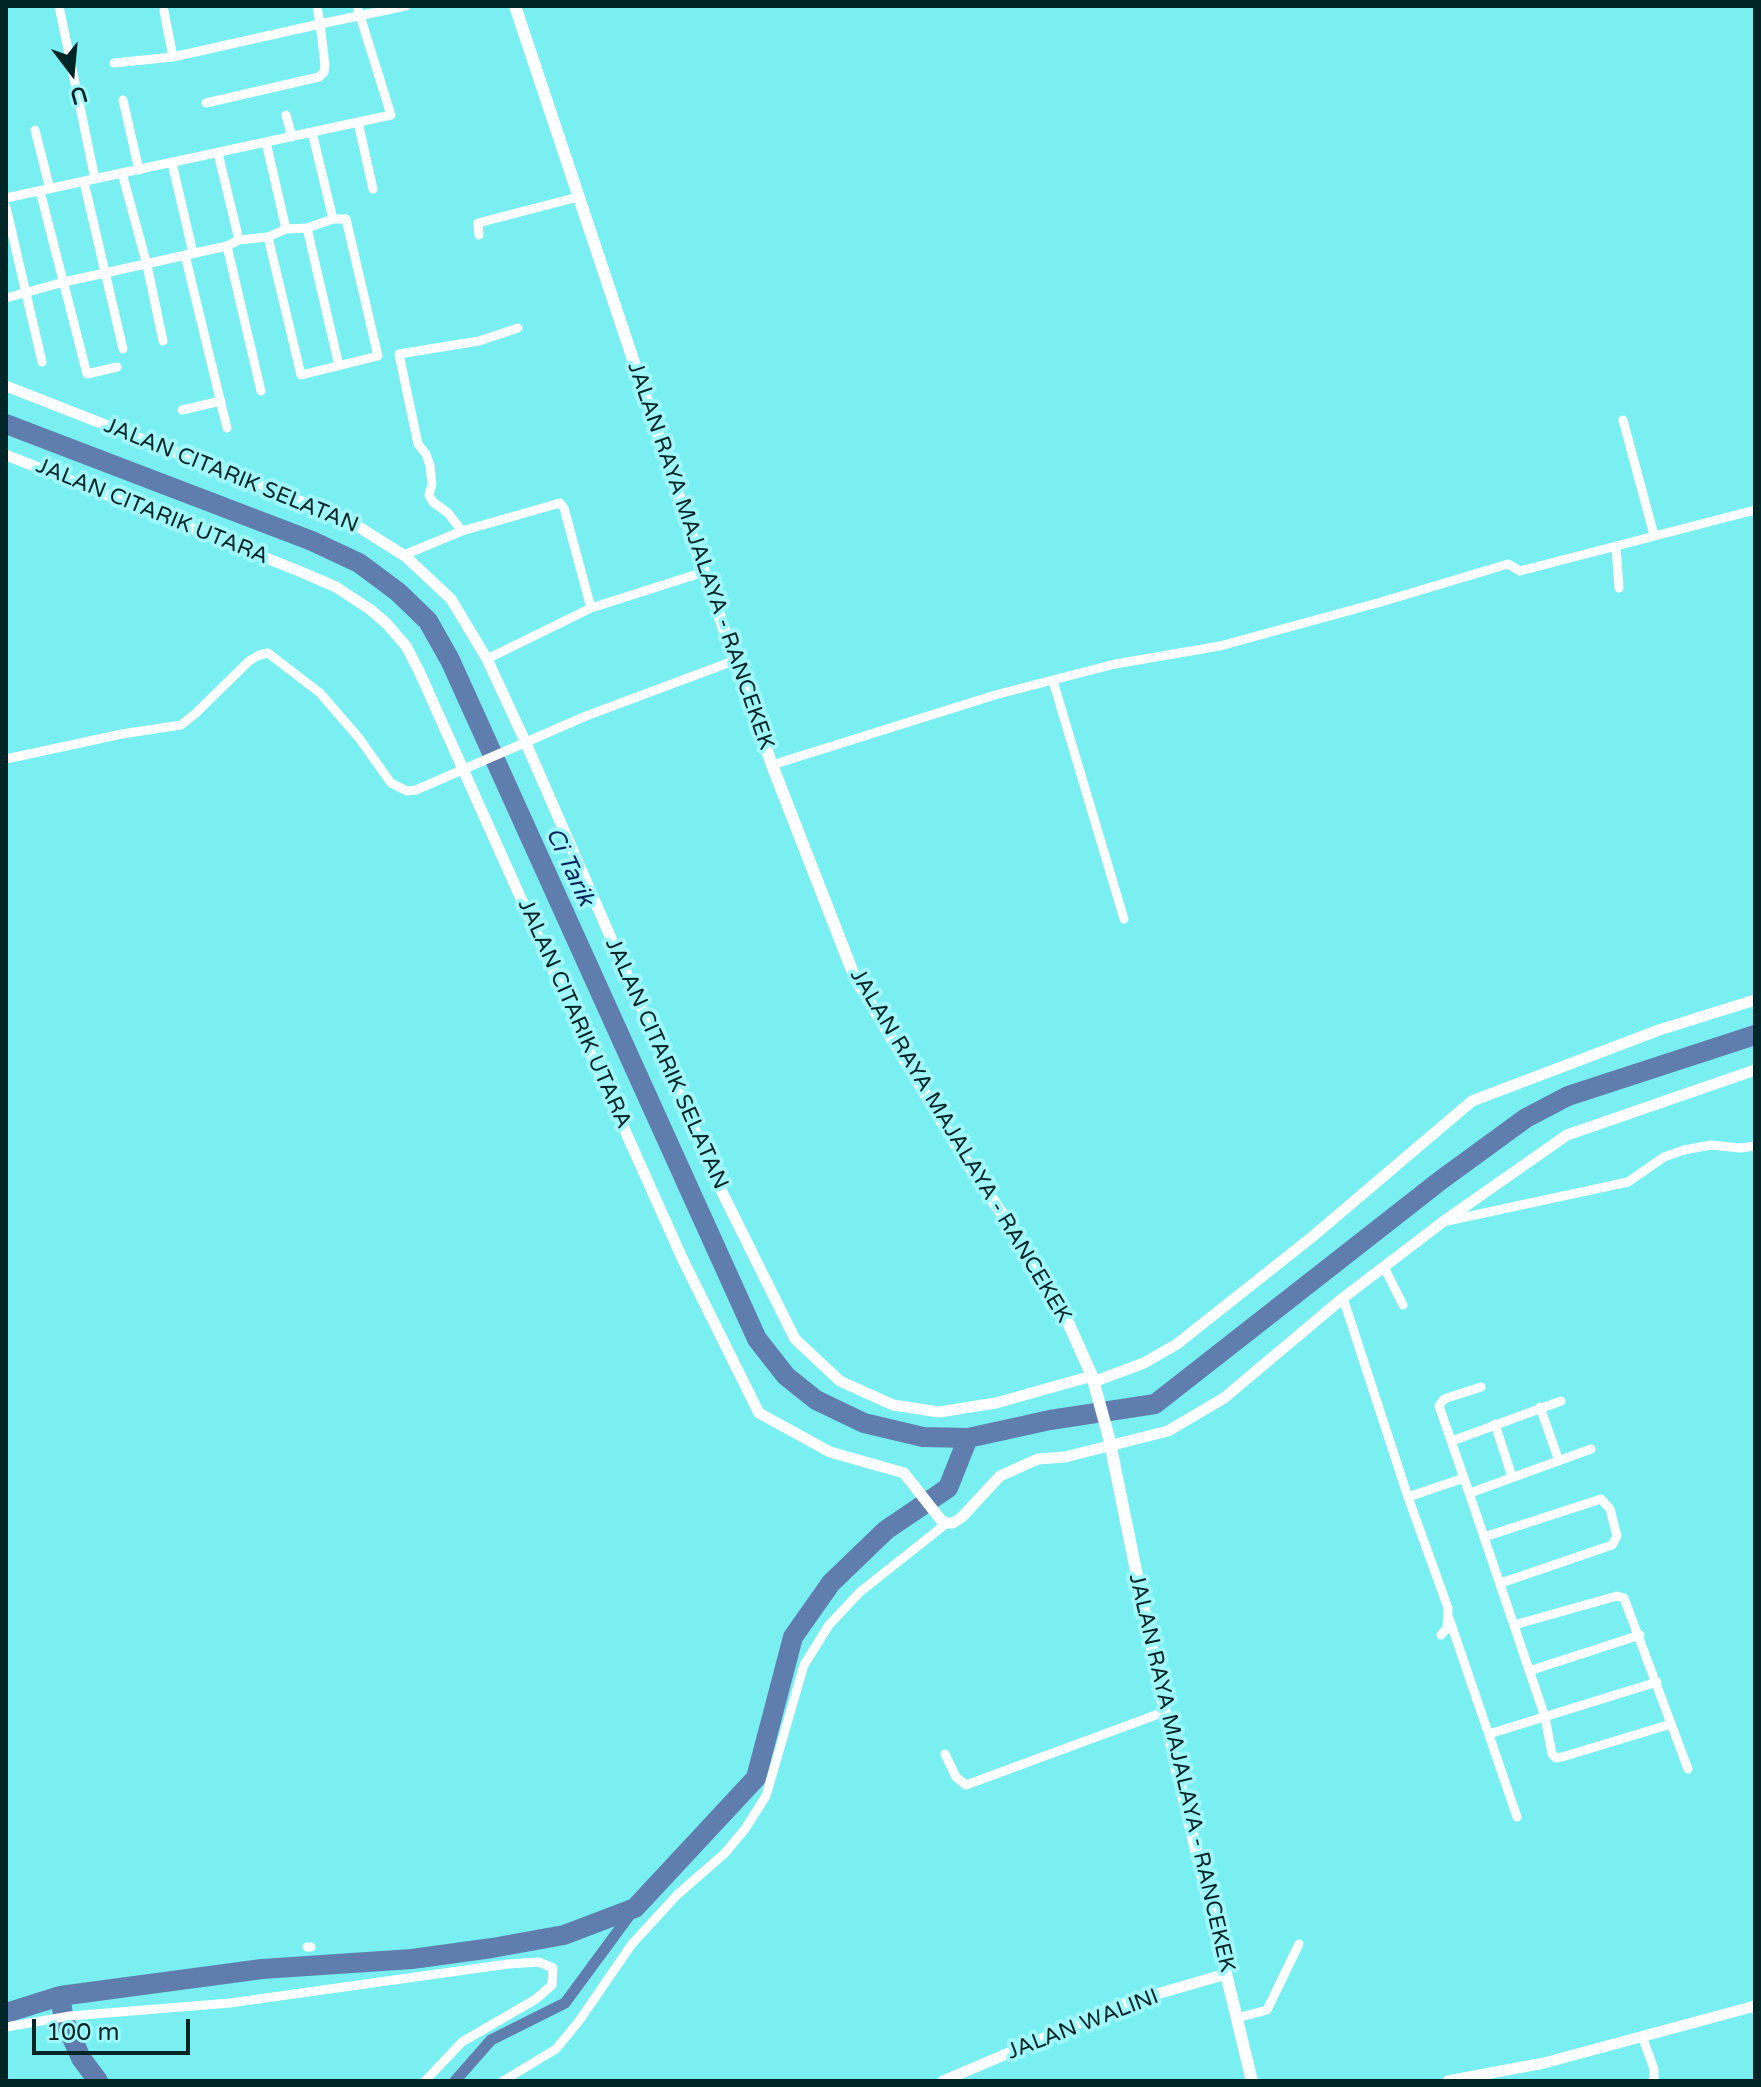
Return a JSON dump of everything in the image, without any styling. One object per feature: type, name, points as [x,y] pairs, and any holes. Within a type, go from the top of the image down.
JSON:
[{"type":"main road","name":"JALAN RAYA MAJALAYA - RANCEKEK","points":[[515,6],[704,572],[772,765],[855,978],[964,1158],[1063,1311],[1092,1379],[1110,1442],[1164,1712],[1252,2081]]},
{"type":"street","points":[[59,6],[95,179]]},
{"type":"street","points":[[206,103],[319,77],[325,65],[317,6]]},
{"type":"street","points":[[6,198],[391,115],[357,6]]},
{"type":"street","points":[[114,63],[173,57],[406,6]]},
{"type":"street","points":[[164,11],[173,57]]},
{"type":"street","points":[[123,100],[139,170]]},
{"type":"street","points":[[286,115],[292,137]]},
{"type":"street","points":[[358,122],[373,189]]},
{"type":"street","points":[[35,130],[64,282],[87,374],[117,367]]},
{"type":"street","points":[[312,132],[333,219]]},
{"type":"street","points":[[266,142],[286,229]]},
{"type":"street","points":[[218,153],[239,240]]},
{"type":"street","points":[[172,163],[227,428]]},
{"type":"street","points":[[122,173],[147,265],[163,341]]},
{"type":"street","points":[[84,182],[123,349]]},
{"type":"street","points":[[479,235],[477,225],[480,222],[578,197]]},
{"type":"street","points":[[6,207],[11,252],[26,293],[42,362]]},
{"type":"street","points":[[6,298],[227,246],[239,240],[268,237],[286,229],[307,228],[333,219],[346,219],[378,356],[301,375],[268,237]]},
{"type":"street","points":[[307,228],[339,366]]},
{"type":"street","points":[[227,246],[261,391]]},
{"type":"street","points":[[462,531],[429,495],[432,484],[430,466],[426,454],[418,446],[399,354],[479,341],[518,328]]},
{"type":"street","name":"JALAN CITARIK SELATAN","points":[[6,386],[346,519],[404,555],[451,599],[487,659],[720,1188],[795,1339],[840,1381],[893,1405],[939,1412],[996,1403],[1144,1363],[1177,1344],[1312,1237],[1472,1101],[1659,1030],[1755,1000]]},
{"type":"street","points":[[182,410],[221,401]]},
{"type":"street","points":[[1623,420],[1654,535]]},
{"type":"street","name":"JALAN CITARIK UTARA","points":[[6,455],[336,587],[371,610],[406,646],[466,769],[683,1260],[759,1413],[830,1452],[904,1473],[944,1522]]},
{"type":"street","points":[[404,555],[462,531],[560,503],[564,508],[591,608]]},
{"type":"street","points":[[772,765],[995,695],[1115,664],[1220,646],[1394,599],[1508,564],[1520,571],[1755,510]]},
{"type":"street","points":[[1616,546],[1619,588]]},
{"type":"street","points":[[487,659],[591,608],[704,572]]},
{"type":"street","points":[[6,759],[122,734],[181,725],[249,661],[268,653],[320,693],[359,738],[391,783],[399,788],[416,790],[522,743],[736,660]]},
{"type":"street","points":[[1053,681],[1124,919]]},
{"type":"street","points":[[503,2081],[556,2049],[632,1944],[677,1895],[725,1853],[745,1829],[766,1796],[804,1665],[829,1625],[860,1592],[944,1522],[953,1523],[962,1517],[1000,1476],[1038,1459],[1065,1457],[1110,1442],[1168,1431],[1224,1398],[1343,1298],[1444,1221],[1567,1135],[1755,1070]]},
{"type":"street","points":[[1444,1221],[1628,1182],[1664,1157],[1684,1150],[1711,1145],[1755,1146]]},
{"type":"street","points":[[1384,1267],[1403,1305]]},
{"type":"street","points":[[1343,1298],[1517,1817]]},
{"type":"street","points":[[1481,1387],[1440,1403],[1545,1717],[1551,1751],[1556,1758],[1671,1724]]},
{"type":"street","points":[[1452,1441],[1561,1401]]},
{"type":"street","points":[[1540,1407],[1559,1461]]},
{"type":"street","points":[[1495,1424],[1512,1477]]},
{"type":"street","points":[[1470,1493],[1591,1449]]},
{"type":"street","points":[[1408,1497],[1464,1478]]},
{"type":"street","points":[[1484,1537],[1601,1499],[1610,1509],[1617,1536],[1612,1545],[1501,1583]]},
{"type":"street","points":[[1514,1625],[1617,1596],[1627,1600],[1688,1769]]},
{"type":"street","points":[[1441,1635],[1449,1618]]},
{"type":"street","points":[[1529,1671],[1640,1635]]},
{"type":"street","points":[[1489,1734],[1657,1682]]},
{"type":"street","points":[[945,1754],[956,1777],[966,1785],[1164,1712]]},
{"type":"street","points":[[1237,2018],[1267,2010],[1299,1944]]},
{"type":"street","points":[[6,2027],[64,2016],[230,2003],[528,1962],[539,1962],[553,1968],[552,1985],[536,1999],[462,2042],[425,2081]]},
{"type":"street","name":"JALAN WALINI","points":[[943,2081],[1126,2003],[1152,1998],[1226,1974]]},
{"type":"street","points":[[1448,2081],[1544,2063],[1755,2006]]},
{"type":"street","points":[[1642,2036],[1654,2069],[1654,2081]]},
{"type":"waterway","name":"Ci Tarik","points":[[6,424],[312,541],[359,563],[398,592],[428,621],[450,660],[757,1339],[786,1376],[816,1400],[864,1423],[923,1437],[968,1438],[1050,1420],[1155,1404],[1441,1180],[1526,1118],[1568,1096],[1755,1035]]},
{"type":"waterway","points":[[98,2081],[81,2058],[64,2020],[60,1996],[262,1969],[412,1959],[492,1948],[564,1935],[635,1908],[756,1778],[793,1637],[831,1583],[886,1530],[948,1488],[968,1438]]},
{"type":"waterway","points":[[455,2081],[491,2040],[565,2003],[635,1908]]},
{"type":"waterway","points":[[6,2013],[60,1996]]}]
